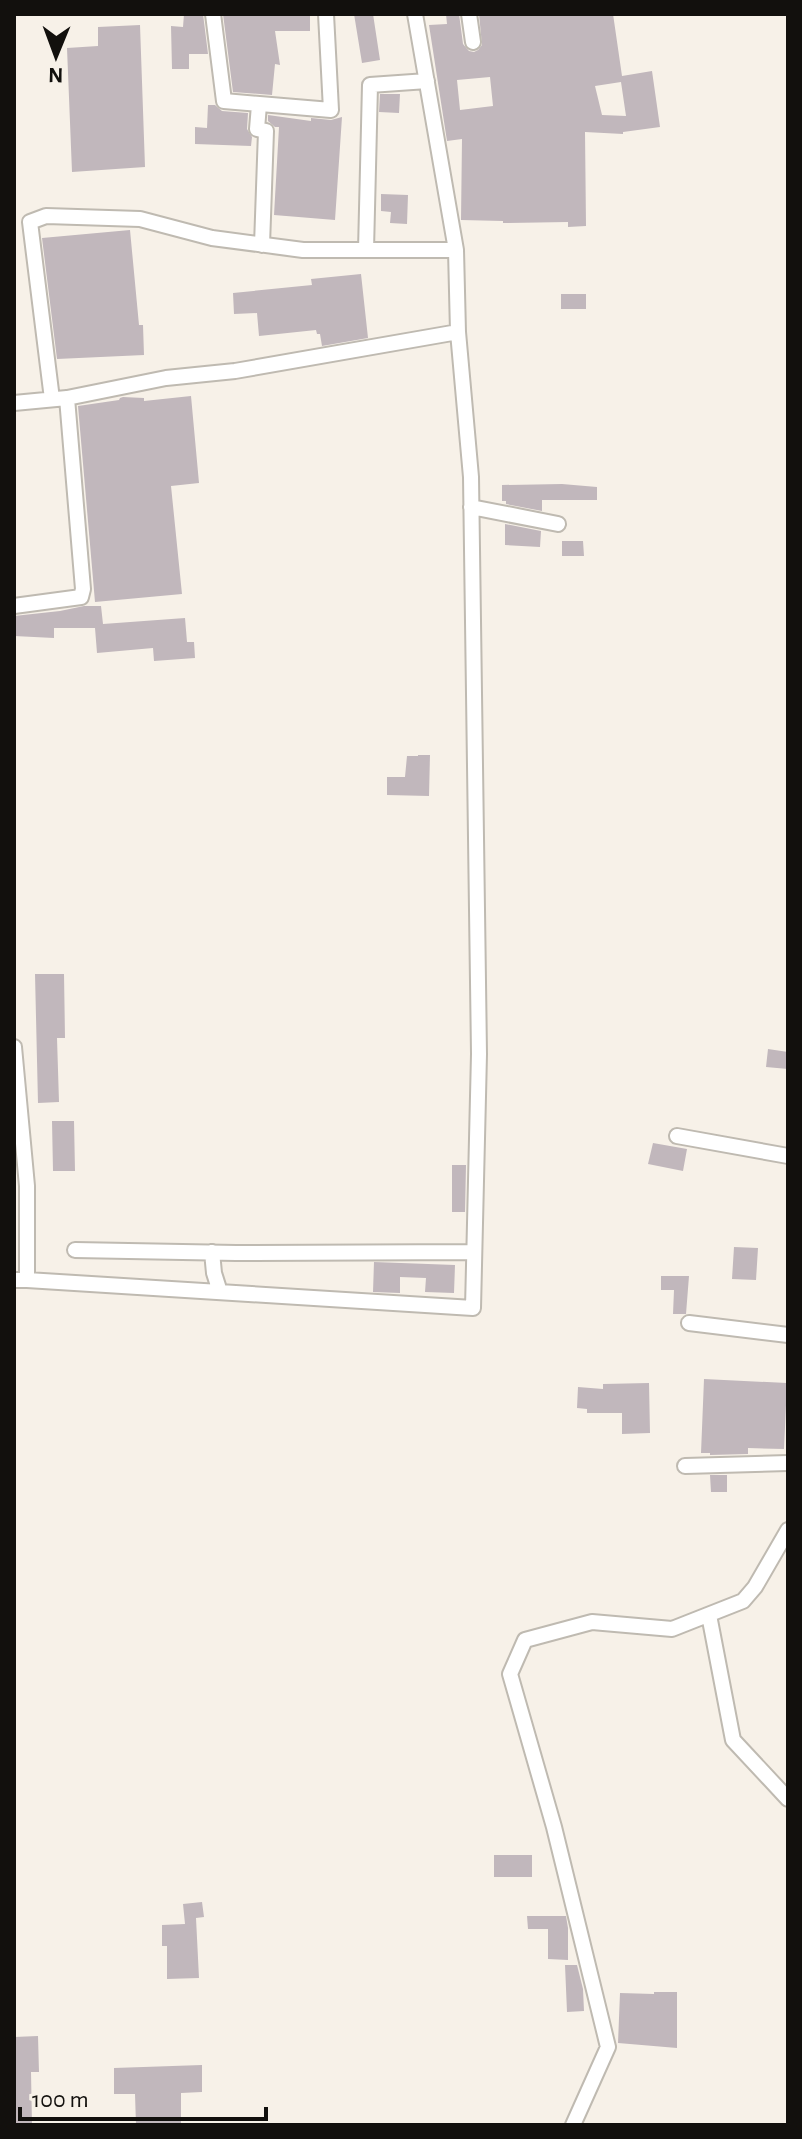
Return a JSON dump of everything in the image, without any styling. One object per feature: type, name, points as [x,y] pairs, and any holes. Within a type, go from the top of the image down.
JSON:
[{"type":"street","points":[[213,14],[224,101],[331,110],[326,14]]},
{"type":"street","points":[[14,1047],[27,1186],[21,1280],[473,1308],[479,1054],[471,477],[458,332],[456,250],[415,14]]},
{"type":"street","points":[[469,14],[473,42]]},
{"type":"street","points":[[366,250],[370,85],[427,81]]},
{"type":"street","points":[[259,105],[257,129],[266,131],[262,245]]},
{"type":"street","points":[[14,606],[81,597],[83,589],[59,399],[30,222],[46,216],[140,219],[212,238],[303,250],[456,250]]},
{"type":"street","points":[[14,403],[59,399],[166,378],[235,371],[458,332]]},
{"type":"street","points":[[471,507],[558,524]]},
{"type":"street","points":[[677,1136],[788,1156]]},
{"type":"street","points":[[75,1250],[474,1252]]},
{"type":"street","points":[[212,1252],[220,1292]]},
{"type":"street","points":[[689,1323],[788,1335]]},
{"type":"street","points":[[685,1466],[788,1463]]},
{"type":"street","points":[[573,2125],[608,2047],[554,1827],[510,1674],[525,1640],[592,1622],[672,1629],[743,1601],[755,1587],[788,1530]]},
{"type":"street","points":[[709,1615],[733,1740],[788,1799]]},
{"type":"building","points":[[184,14],[203,14],[208,54],[189,54],[189,69],[172,69],[171,26],[183,27]]},
{"type":"building","points":[[223,14],[310,14],[310,31],[275,31],[280,65],[275,64],[272,95],[233,92]]},
{"type":"building","points":[[354,14],[373,14],[380,60],[362,63]]},
{"type":"building","points":[[446,14],[459,14],[463,44],[474,52],[482,45],[479,14],[613,14],[622,76],[652,71],[660,127],[623,134],[585,132],[586,226],[568,227],[568,222],[461,220],[462,139],[447,141],[429,25],[447,24]],"holes":[[[490,77],[493,106],[460,110],[457,80]],[[621,82],[626,116],[602,115],[595,86]]]},
{"type":"building","points":[[140,25],[145,167],[72,172],[67,48],[98,46],[98,27]]},
{"type":"building","points":[[380,94],[400,94],[399,113],[379,112]]},
{"type":"building","points":[[208,105],[215,105],[222,111],[248,113],[247,129],[252,137],[251,146],[195,144],[195,127],[207,128]]},
{"type":"building","points":[[268,115],[311,121],[311,118],[331,120],[342,117],[335,220],[274,215],[279,127],[268,121]]},
{"type":"building","points":[[381,194],[408,195],[407,224],[390,223],[391,212],[381,211]]},
{"type":"building","points":[[130,230],[144,355],[57,359],[42,238]]},
{"type":"building","points":[[361,274],[368,338],[322,346],[316,330],[259,336],[257,313],[234,314],[233,293],[312,285],[311,279]]},
{"type":"building","points":[[561,294],[586,294],[586,309],[561,309]]},
{"type":"building","points":[[191,396],[199,483],[171,486],[182,594],[95,602],[78,406],[123,397],[144,398],[144,401]]},
{"type":"building","points":[[502,485],[597,487],[597,500],[542,500],[542,511],[502,501]]},
{"type":"building","points":[[505,524],[541,531],[540,547],[505,545]]},
{"type":"building","points":[[562,541],[583,541],[584,556],[562,556]]},
{"type":"building","points":[[101,606],[103,624],[185,618],[187,642],[194,642],[195,658],[154,661],[153,648],[97,653],[95,628],[54,628],[54,638],[14,636],[14,616]]},
{"type":"building","points":[[430,755],[429,796],[387,795],[387,777],[405,777],[407,756]]},
{"type":"building","points":[[35,974],[64,974],[65,1038],[57,1038],[59,1102],[38,1103]]},
{"type":"building","points":[[768,1049],[788,1052],[788,1069],[766,1067]]},
{"type":"building","points":[[52,1121],[74,1121],[75,1171],[53,1171]]},
{"type":"building","points":[[653,1143],[687,1149],[683,1171],[648,1164]]},
{"type":"building","points":[[452,1165],[466,1165],[465,1212],[452,1212]]},
{"type":"building","points":[[734,1247],[758,1248],[756,1280],[732,1279]]},
{"type":"building","points":[[374,1262],[455,1265],[454,1293],[425,1292],[426,1278],[400,1277],[400,1293],[373,1292]]},
{"type":"building","points":[[661,1276],[689,1276],[686,1314],[673,1314],[674,1290],[661,1290]]},
{"type":"building","points":[[704,1379],[787,1383],[784,1449],[748,1448],[748,1454],[701,1453]]},
{"type":"building","points":[[649,1383],[650,1433],[622,1434],[622,1413],[587,1413],[587,1409],[577,1408],[578,1387],[603,1389],[603,1384]]},
{"type":"building","points":[[710,1475],[727,1475],[727,1492],[711,1492]]},
{"type":"building","points":[[494,1855],[532,1855],[532,1877],[494,1877]]},
{"type":"building","points":[[202,1902],[204,1917],[196,1918],[199,1978],[167,1979],[167,1946],[162,1946],[162,1925],[185,1924],[183,1904]]},
{"type":"building","points":[[527,1916],[566,1916],[568,1960],[548,1959],[548,1929],[528,1929]]},
{"type":"building","points":[[565,1965],[577,1965],[584,2011],[567,2012]]},
{"type":"building","points":[[677,1992],[677,2048],[618,2043],[620,1993]]},
{"type":"building","points":[[38,2036],[39,2072],[31,2072],[32,2125],[14,2125],[14,2037]]},
{"type":"building","points":[[202,2065],[202,2092],[181,2093],[181,2125],[136,2125],[135,2094],[114,2094],[114,2068]]}]
